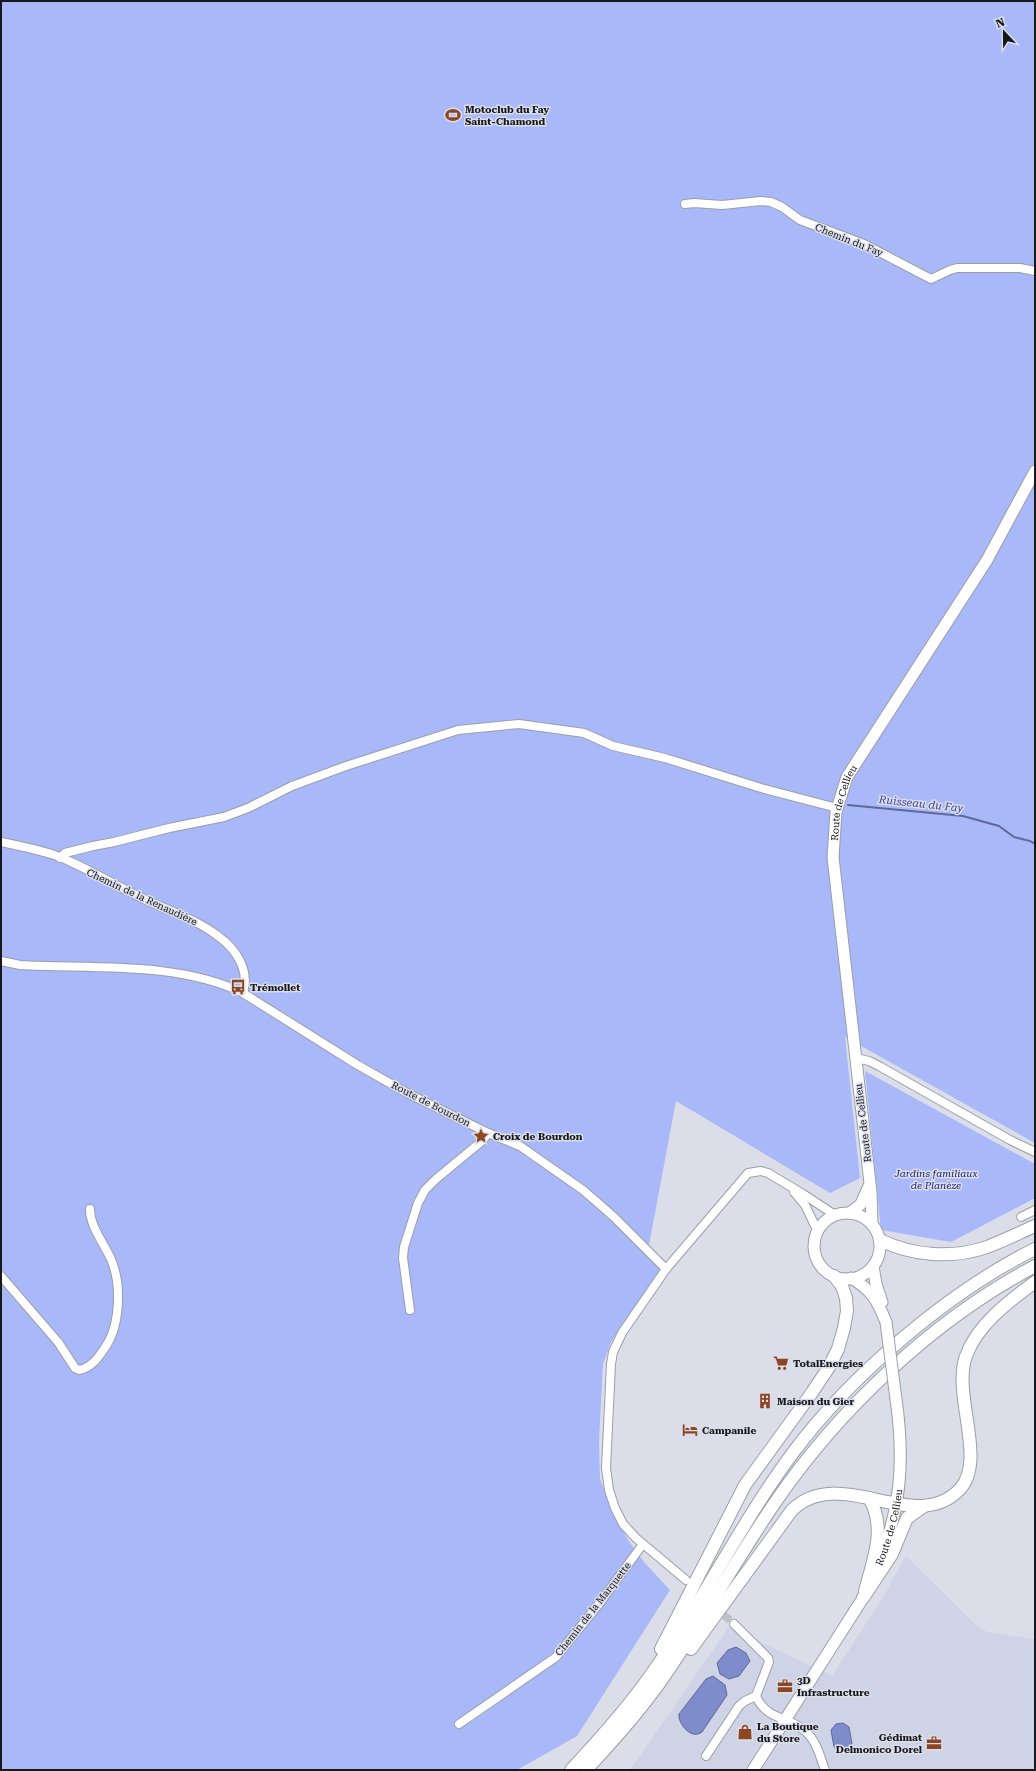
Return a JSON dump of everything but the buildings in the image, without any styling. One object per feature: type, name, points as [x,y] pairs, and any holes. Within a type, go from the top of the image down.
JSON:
[{"type":"highway","points":[[880,1240],[897,1248],[919,1253],[944,1254],[965,1252],[986,1247],[1035,1226]]},
{"type":"highway","points":[[571,1770],[658,1675],[688,1620],[765,1494],[792,1453],[828,1411],[863,1374],[936,1313],[986,1278],[1035,1249]]},
{"type":"highway","points":[[586,1770],[627,1725],[658,1675],[774,1504],[818,1446],[855,1405],[934,1332],[974,1303],[1035,1266]]},
{"type":"highway","points":[[658,1675],[659,1653],[745,1485],[830,1367],[838,1349],[844,1328],[846,1298],[842,1286],[834,1276]]},
{"type":"highway","points":[[658,1675],[676,1668],[792,1510],[801,1501],[811,1496],[840,1493],[918,1507],[934,1505],[950,1498],[961,1487],[968,1475],[971,1457],[961,1374],[966,1356],[974,1339],[988,1322],[1019,1293],[1035,1282]]},
{"type":"highway","points":[[864,1598],[879,1530],[875,1508],[869,1498]]},
{"type":"highway","points":[[864,1598],[892,1554],[907,1518],[924,1506]]},
{"type":"main road","name":"Route de Cellieu","points":[[872,1224],[870,1183],[833,857],[837,808],[847,777],[987,560],[1035,471]]},
{"type":"main road","name":"Route de Cellieu","points":[[850,1213],[861,1204],[870,1183]]},
{"type":"main road","points":[[850,1213],[865,1218],[872,1224],[880,1240],[880,1250],[873,1266],[859,1276],[851,1278],[834,1276],[826,1271],[817,1258],[815,1248],[818,1232],[828,1219],[835,1215],[850,1213]]},
{"type":"main road","name":"Route de Cellieu","points":[[753,1770],[785,1718],[864,1598],[891,1531],[897,1503],[902,1459],[901,1432],[883,1303],[876,1284],[873,1266]]},
{"type":"main road","name":"Route de Cellieu","points":[[851,1278],[870,1292],[878,1302],[886,1322]]},
{"type":"street","name":"Chemin du Fay","points":[[685,204],[694,203],[722,205],[761,201],[771,202],[782,207],[800,220],[864,244],[931,279],[957,268],[1020,268],[1035,271]]},
{"type":"street","points":[[60,858],[65,852],[224,817],[248,808],[292,786],[346,766],[458,730],[519,724],[584,733],[613,746],[665,758],[761,788],[837,808]]},
{"type":"street","name":"Chemin de la Renaudière","points":[[1,842],[60,858],[145,900],[200,924],[218,936],[235,952],[245,974],[246,985],[243,993]]},
{"type":"street","name":"Route de Bourdon","points":[[1,961],[20,966],[137,968],[170,972],[227,985],[243,993],[356,1064],[407,1093],[488,1134],[520,1146],[583,1190],[614,1217],[665,1272]]},
{"type":"street","points":[[856,1058],[869,1061],[880,1066],[1010,1140],[1035,1152]]},
{"type":"street","points":[[410,1310],[403,1258],[404,1247],[418,1203],[425,1190],[436,1179],[482,1141],[488,1134]]},
{"type":"street","points":[[686,1580],[643,1544],[623,1524],[615,1508],[609,1490],[606,1468],[606,1453],[613,1352],[622,1333],[665,1272],[748,1173],[761,1170],[803,1194],[835,1215]]},
{"type":"street","points":[[788,1186],[805,1204],[818,1232]]},
{"type":"street","points":[[1,1276],[58,1342],[75,1368],[79,1370],[89,1366],[107,1346],[114,1332],[117,1321],[118,1304],[113,1266],[96,1230],[90,1209]]},
{"type":"street","points":[[1021,1217],[1035,1210]]},
{"type":"street","name":"Chemin de la Marquette","points":[[459,1724],[556,1657],[643,1544]]},
{"type":"street","points":[[706,1756],[739,1706],[745,1701],[756,1696],[769,1662],[768,1658],[734,1624]]},
{"type":"street","points":[[756,1696],[766,1712],[774,1716],[785,1718],[806,1732],[814,1741],[824,1770]]},
{"type":"shaded area","points":[[906,1556],[976,1625],[987,1632],[1035,1639],[1035,1770],[630,1770],[729,1627],[832,1676],[879,1604]]},
{"type":"shaded area","points":[[736,1647],[746,1653],[750,1661],[739,1676],[729,1679],[720,1674],[717,1663],[728,1650]]},
{"type":"shaded area","points":[[713,1676],[725,1685],[727,1695],[702,1732],[698,1734],[690,1733],[683,1727],[679,1714],[706,1679]]},
{"type":"shaded area","points":[[843,1723],[849,1727],[852,1744],[847,1749],[838,1751],[834,1747],[831,1730],[836,1724]]},
{"type":"green space","points":[[1,1],[1035,1],[1035,1143],[845,1037],[860,1178],[830,1193],[676,1101],[649,1245],[661,1272],[611,1342],[603,1364],[599,1441],[600,1479],[609,1504],[628,1540],[644,1562],[670,1590],[577,1736],[517,1770],[1,1770]]},
{"type":"green space","name":"Jardins familiaux de Planèze","points":[[865,1071],[1035,1164],[1035,1198],[951,1242],[881,1230]]},
{"type":"waterway","name":"Ruisseau du Fay","points":[[848,805],[963,816],[999,826],[1014,837],[1030,841],[1035,844]]},
{"type":"tunnel","points":[[715,1607],[734,1624]]},
{"type":"place","name":"Motoclub du Fay Saint-Chamond","points":[[453,115]]},
{"type":"place","name":"Trémollet","points":[[238,987]]},
{"type":"place","name":"Croix de Bourdon","points":[[481,1136]]},
{"type":"place","name":"TotalEnergies","points":[[781,1363]]},
{"type":"place","name":"Maison du Gier","points":[[765,1401]]},
{"type":"place","name":"Campanile","points":[[690,1430]]},
{"type":"place","name":"3D Infrastructure","points":[[785,1686]]},
{"type":"place","name":"La Boutique du Store","points":[[745,1732]]},
{"type":"place","name":"Gédimat Delmonico Dorel","points":[[934,1743]]}]
